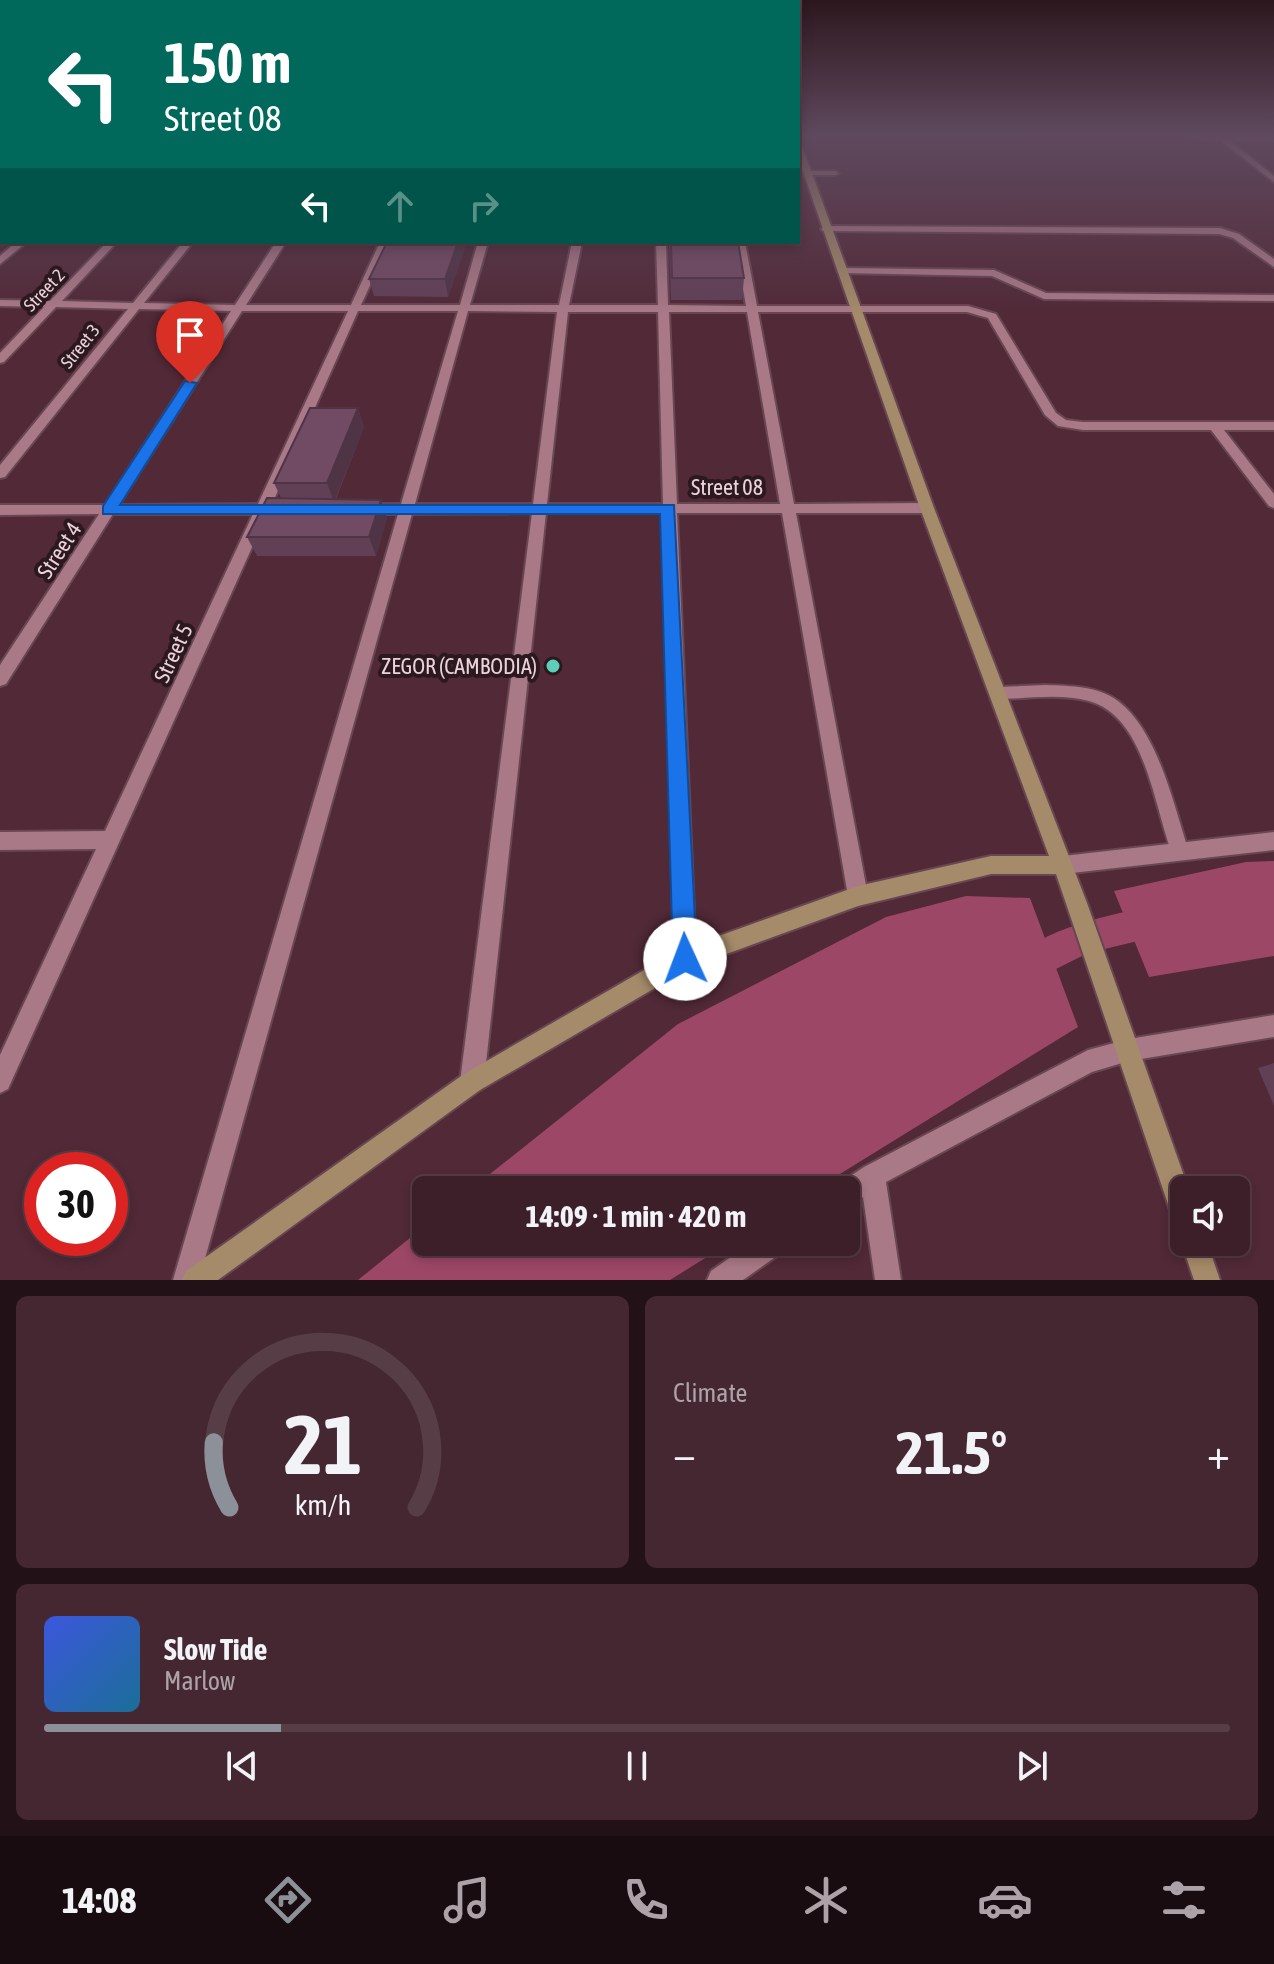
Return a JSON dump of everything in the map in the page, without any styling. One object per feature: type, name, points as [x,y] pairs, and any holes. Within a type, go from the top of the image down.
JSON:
[{"type":"street","points":[[815,197],[845,271],[927,508],[1077,903],[1172,1176]]},
{"type":"street","points":[[826,229],[1220,231],[1236,236],[1274,264]]},
{"type":"street","points":[[0,261],[20,244]]},
{"type":"street","name":"Street 2","points":[[0,360],[110,244]]},
{"type":"street","name":"Street 3","points":[[0,474],[186,244]]},
{"type":"street","name":"Street 4","points":[[0,679],[280,244]]},
{"type":"street","name":"Street 5","points":[[0,1081],[384,244]]},
{"type":"street","points":[[186,1280],[482,244]]},
{"type":"street","points":[[472,1082],[563,309],[577,244]]},
{"type":"street","points":[[661,244],[685,959]]},
{"type":"street","points":[[740,244],[858,896]]},
{"type":"street","points":[[845,271],[994,273],[1044,296],[1274,298]]},
{"type":"street","points":[[0,303],[239,308],[968,309],[992,316],[1051,415],[1062,423],[1083,426],[1274,426]]},
{"type":"street","points":[[1215,426],[1274,503]]},
{"type":"street","name":"Street 08","points":[[350,509],[927,508]]},
{"type":"street","points":[[0,510],[292,509]]},
{"type":"street","points":[[0,841],[111,840]]},
{"type":"street","points":[[195,1280],[472,1082],[685,959],[858,896],[991,865],[1063,865],[1274,841]]},
{"type":"street","points":[[860,1185],[1088,1062],[1129,1050],[1274,1026]]},
{"type":"street","points":[[873,1176],[888,1280]]},
{"type":"street","points":[[720,1280],[755,1256]]},
{"type":"street","points":[[1199,1256],[1207,1280]]},
{"type":"lane","points":[[997,693],[1074,693],[1097,697],[1122,712],[1143,743],[1180,852]]},
{"type":"shaded area","points":[[1274,861],[1274,956],[1149,977],[1114,891],[1246,862]]},
{"type":"shaded area","points":[[966,896],[1030,898],[1078,1027],[837,1176],[488,1176],[678,1024],[886,917]]},
{"type":"shaded area","points":[[412,1236],[412,1256],[709,1256],[670,1280],[358,1280]]},
{"type":"building","points":[[386,244],[457,244],[445,279],[369,279]]},
{"type":"building","points":[[671,244],[738,244],[744,278],[672,278]]},
{"type":"building","points":[[310,408],[358,408],[327,483],[274,483]]},
{"type":"building","points":[[267,498],[381,500],[369,537],[247,537]]},
{"type":"waterway","points":[[1026,968],[1088,937],[1122,927],[1156,923]]},
{"type":"place","name":"ZEGOR (CAMBODIA)","points":[[553,666]]},
{"type":"route","points":[[190,383],[109,510],[668,509],[685,959]]}]
